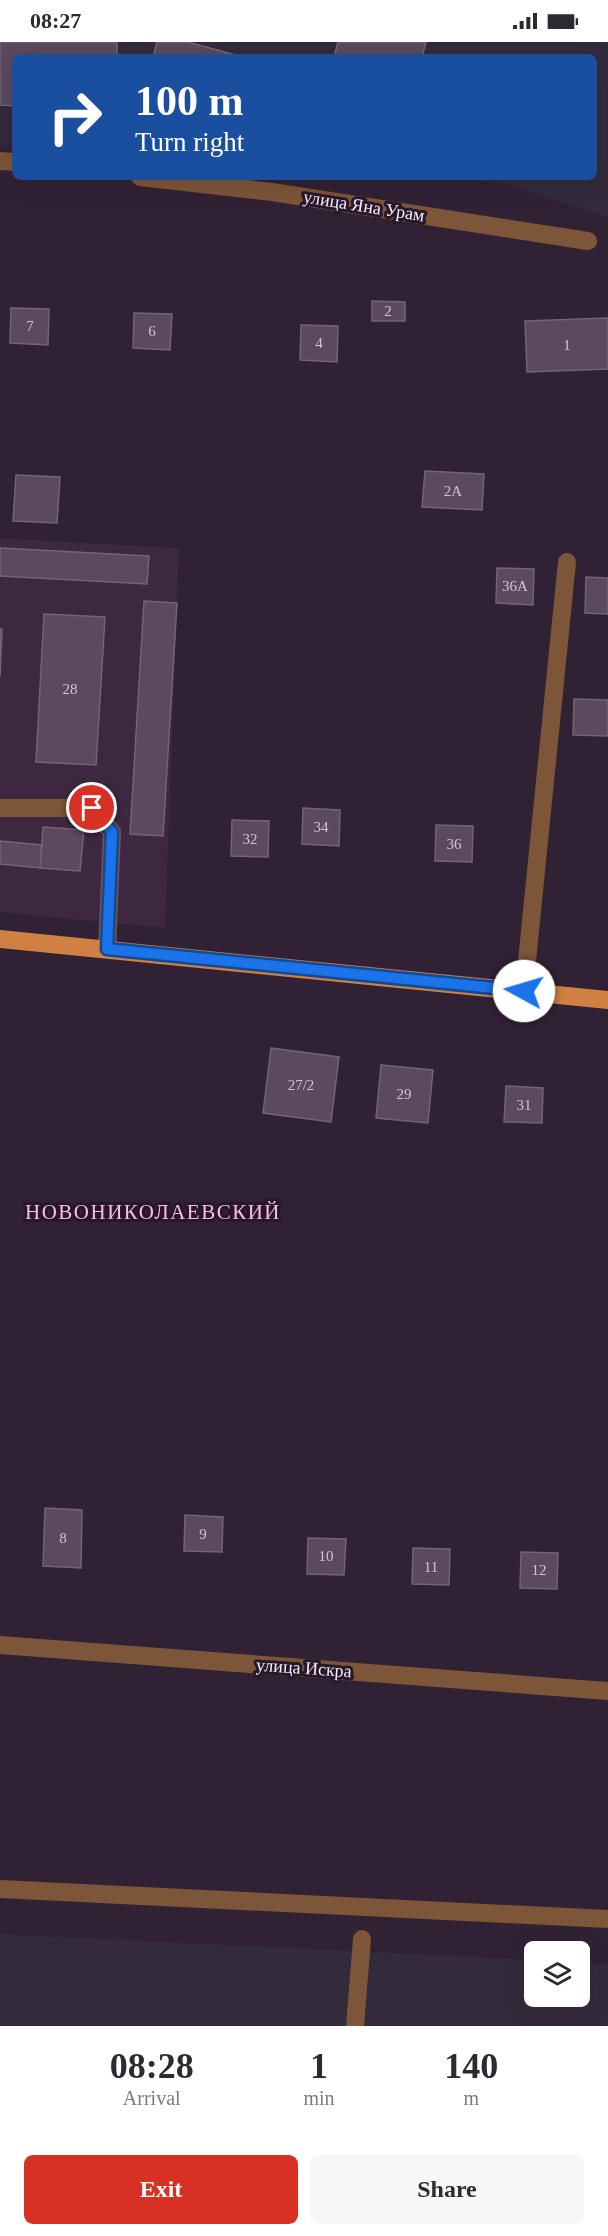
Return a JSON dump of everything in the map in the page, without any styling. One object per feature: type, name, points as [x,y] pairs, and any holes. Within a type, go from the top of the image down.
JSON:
[{"type":"main road","points":[[0,939],[608,1000]]},
{"type":"street","name":"улица Яна Урам","points":[[166,180],[272,192],[588,241]]},
{"type":"street","points":[[524,991],[567,562]]},
{"type":"street","points":[[0,808],[92,808],[112,832],[107,949]]},
{"type":"street","name":"улица Искра","points":[[0,1645],[608,1691]]},
{"type":"street","points":[[0,1889],[608,1919]]},
{"type":"street","points":[[355,2026],[362,1939]]},
{"type":"shaded area","points":[[0,42],[608,42],[608,217],[497,182],[469,180],[597,180],[597,54],[12,54],[12,146],[0,145]]},
{"type":"shaded area","points":[[0,538],[179,548],[165,928],[0,912]]},
{"type":"shaded area","points":[[0,1934],[524,1960],[524,2007],[590,2007],[590,1963],[608,1964],[608,2026],[0,2026]]},
{"type":"building","points":[[0,42],[117,42],[117,54],[12,54],[12,106],[0,105]]},
{"type":"building","points":[[157,42],[188,42],[232,54],[154,54]]},
{"type":"building","points":[[338,42],[426,42],[423,54],[335,54]]},
{"type":"building","points":[[372,301],[405,302],[405,321],[372,321]]},
{"type":"building","points":[[11,308],[49,309],[48,345],[10,343]]},
{"type":"building","points":[[134,313],[172,314],[170,350],[133,348]]},
{"type":"building","points":[[608,318],[608,369],[527,372],[525,321]]},
{"type":"building","points":[[301,325],[338,326],[337,362],[300,360]]},
{"type":"building","points":[[425,471],[484,474],[482,510],[422,507]]},
{"type":"building","points":[[16,475],[60,477],[57,523],[13,521]]},
{"type":"building","points":[[0,548],[149,556],[147,584],[0,576]]},
{"type":"building","points":[[497,568],[534,569],[533,605],[496,603]]},
{"type":"building","points":[[586,577],[608,578],[608,614],[585,613]]},
{"type":"building","points":[[144,601],[177,603],[163,836],[130,834]]},
{"type":"building","points":[[44,614],[105,617],[96,765],[36,762]]},
{"type":"building","points":[[0,629],[2,629],[0,677]]},
{"type":"building","points":[[574,699],[608,700],[608,736],[573,735]]},
{"type":"building","points":[[303,808],[340,810],[339,846],[302,844]]},
{"type":"building","points":[[232,820],[269,821],[268,857],[231,856]]},
{"type":"building","points":[[436,825],[473,826],[472,862],[435,861]]},
{"type":"building","points":[[43,827],[84,830],[80,871],[40,868]]},
{"type":"building","points":[[0,841],[42,845],[40,868],[0,864]]},
{"type":"building","points":[[271,1048],[339,1057],[331,1122],[263,1113]]},
{"type":"building","points":[[381,1065],[433,1070],[428,1123],[376,1118]]},
{"type":"building","points":[[506,1086],[543,1088],[542,1123],[504,1122]]},
{"type":"building","points":[[45,1508],[82,1510],[81,1568],[43,1566]]},
{"type":"building","points":[[185,1515],[223,1517],[222,1552],[184,1551]]},
{"type":"building","points":[[308,1538],[346,1539],[344,1575],[307,1574]]},
{"type":"building","points":[[413,1548],[450,1549],[449,1585],[412,1584]]},
{"type":"building","points":[[521,1552],[558,1553],[557,1589],[520,1588]]},
{"type":"district","name":"НОВОНИКОЛАЕВСКИЙ","points":[[153,1212]]},
{"type":"route","points":[[92,808],[112,832],[107,949],[524,991]]}]
